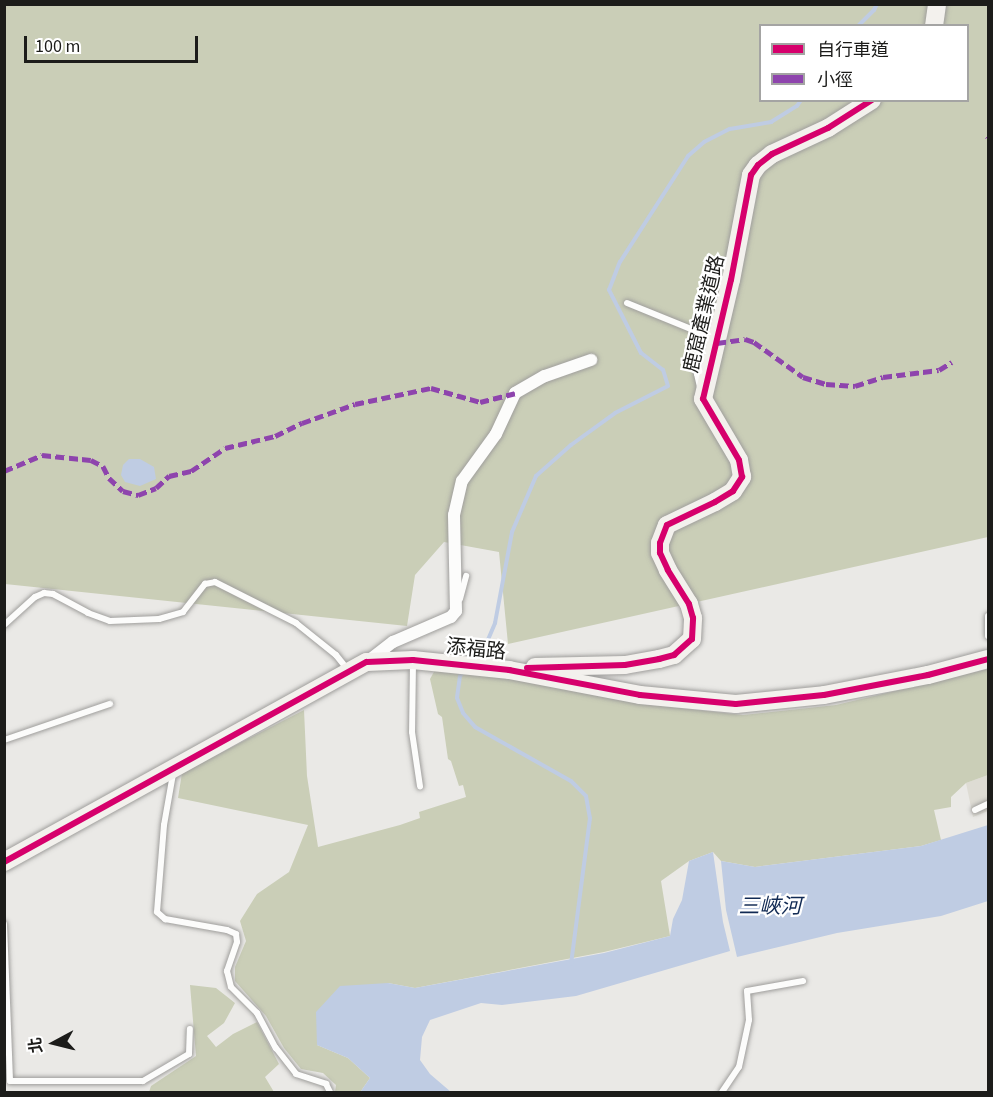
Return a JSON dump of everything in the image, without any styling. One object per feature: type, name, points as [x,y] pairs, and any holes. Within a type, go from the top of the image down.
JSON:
[{"type":"street","points":[[934,24],[937,4]]},
{"type":"street","name":"鹿窟產業道路","points":[[509,670],[539,666],[625,665],[674,655],[692,639],[693,618],[689,604],[660,553],[663,532],[667,525],[733,491],[742,477],[740,460],[704,399],[731,280],[751,175],[758,165],[772,154],[828,129],[869,102]]},
{"type":"street","points":[[367,662],[393,642],[451,617],[456,611],[454,515],[462,481],[496,434],[515,393],[545,376],[591,360]]},
{"type":"street","name":"添福路","points":[[4,862],[367,662],[413,660],[509,670],[640,695],[736,704],[824,695],[928,675],[988,659]]},
{"type":"lane","points":[[627,303],[701,333],[697,374],[704,399]]},
{"type":"lane","points":[[456,611],[466,576]]},
{"type":"lane","points":[[4,625],[35,597],[44,594],[53,594],[88,613],[110,621],[175,615],[191,604],[205,584],[215,582],[296,623],[336,655],[349,670]]},
{"type":"lane","points":[[988,616],[988,636]]},
{"type":"lane","points":[[413,660],[411,715],[420,786]]},
{"type":"lane","points":[[4,740],[110,704]]},
{"type":"lane","points":[[174,768],[164,825],[157,912],[165,919],[227,930],[236,934],[237,942],[227,971],[231,987],[256,1012],[296,1074],[326,1084],[330,1092]]},
{"type":"lane","points":[[975,810],[988,804]]},
{"type":"lane","points":[[4,924],[10,1081],[143,1081],[189,1054],[190,1029]]},
{"type":"lane","points":[[722,1092],[739,1067],[749,1020],[747,991],[803,981]]},
{"type":"shaded area","points":[[988,775],[988,811],[973,817],[966,783]]},
{"type":"green space","points":[[5,5],[988,5],[988,537],[508,644],[499,552],[444,542],[415,575],[407,626],[5,584]]},
{"type":"green space","points":[[988,669],[988,775],[966,783],[951,797],[951,807],[934,810],[941,840],[921,846],[755,867],[721,861],[713,852],[689,861],[661,881],[670,936],[604,952],[415,988],[388,983],[317,1045],[348,1058],[370,1078],[361,1091],[363,1092],[335,1092],[336,1085],[323,1073],[301,1069],[284,1048],[266,1016],[235,981],[235,967],[246,941],[240,921],[257,894],[289,872],[308,825],[178,798],[182,773],[304,710],[307,776],[318,847],[400,825],[420,818],[419,812],[466,797],[463,785],[459,786],[451,761],[448,759],[442,717],[438,714],[430,679],[435,670],[520,679],[643,704],[743,715],[836,705]]},
{"type":"green space","points":[[190,985],[216,988],[235,1003],[224,1023],[207,1036],[216,1047],[233,1034],[257,1022],[279,1064],[265,1077],[274,1092],[149,1092],[151,1086],[196,1056]]},
{"type":"water","points":[[129,459],[140,459],[154,467],[156,479],[140,486],[125,482],[121,475],[123,465]]},
{"type":"water","name":"三峽河","points":[[988,825],[988,901],[941,916],[837,933],[737,957],[726,910],[721,861],[755,867],[921,846]]},
{"type":"water","points":[[713,852],[723,922],[730,951],[576,996],[502,1005],[481,1003],[430,1020],[422,1037],[420,1060],[430,1074],[451,1092],[363,1092],[361,1091],[370,1078],[348,1058],[317,1045],[316,1012],[340,986],[388,983],[415,988],[604,953],[670,936],[673,919],[682,900],[689,861]]},
{"type":"waterway","points":[[860,24],[877,4]]},
{"type":"waterway","points":[[473,660],[487,642],[495,623],[512,532],[536,476],[571,445],[615,413],[668,386],[663,370],[641,353],[609,290],[620,262],[688,156],[704,142],[730,129],[771,122],[800,102]]},
{"type":"waterway","points":[[464,671],[460,676],[457,698],[463,713],[475,727],[571,781],[586,796],[590,818],[571,964]]},
{"type":"marked path","points":[[717,343],[745,339],[754,342],[803,377],[826,384],[855,386],[883,377],[939,370],[952,362]]},
{"type":"marked path","points":[[4,471],[42,455],[91,460],[103,466],[109,478],[123,491],[138,495],[156,488],[169,476],[191,471],[225,448],[275,436],[302,423],[355,404],[431,388],[480,402],[515,393]]},
{"type":"cycle path","points":[[527,668],[625,665],[674,655],[692,639],[693,618],[689,604],[668,570],[660,553],[660,543],[667,525],[733,491],[742,477],[739,460],[703,399],[731,280],[751,175],[758,165],[772,154],[828,128],[869,102]]},
{"type":"cycle path","points":[[4,862],[367,662],[413,660],[509,670],[640,695],[736,704],[824,695],[928,675],[988,659]]}]
